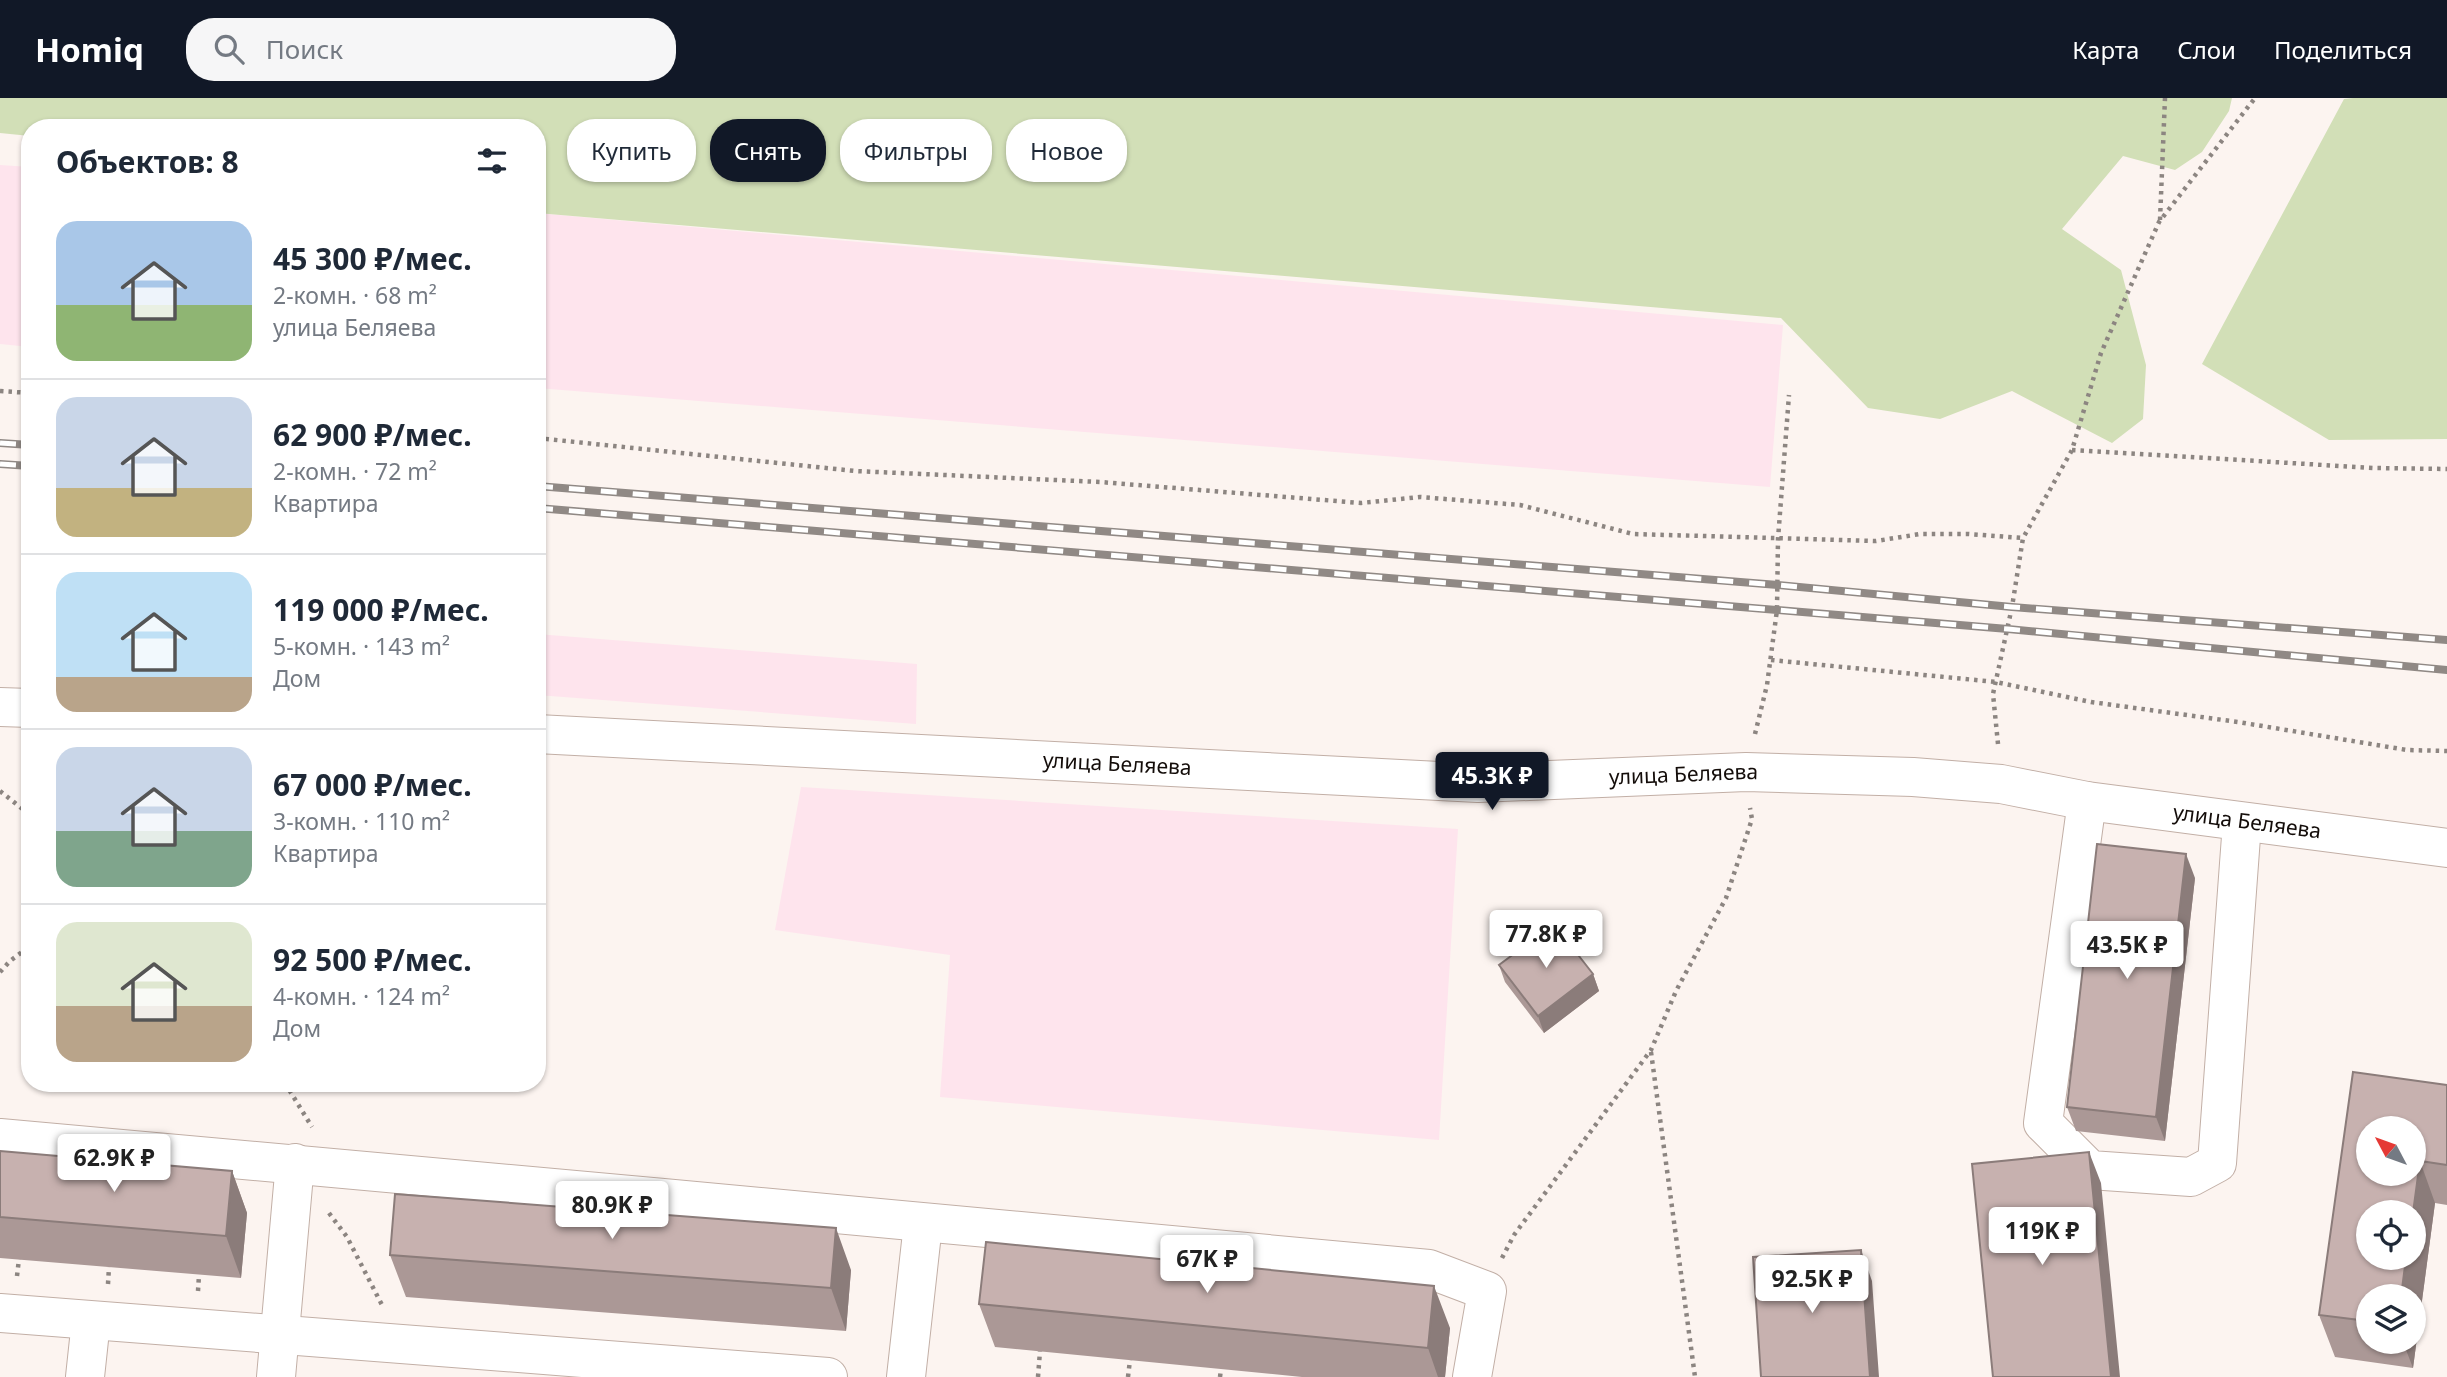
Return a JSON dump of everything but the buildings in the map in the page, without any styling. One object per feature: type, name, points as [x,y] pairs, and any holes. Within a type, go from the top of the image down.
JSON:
[{"type":"street","points":[[0,708],[21,708]]},
{"type":"street","name":"улица Беляева","points":[[546,734],[1478,783],[1746,772],[1913,777],[2001,784],[2087,801],[2447,848]]},
{"type":"street","points":[[2087,801],[2043,1123],[2090,1170],[2191,1177],[2217,1163],[2242,823]]},
{"type":"street","points":[[0,1138],[307,1164],[923,1224],[1429,1269],[1487,1291],[1472,1377]]},
{"type":"street","points":[[276,1377],[279,1336],[307,1164]]},
{"type":"street","points":[[906,1377],[923,1224]]},
{"type":"street","points":[[0,1313],[828,1377]]},
{"type":"street","points":[[85,1377],[91,1321]]},
{"type":"path","points":[[2159,222],[2165,98]]},
{"type":"path","points":[[2001,784],[1993,694],[2023,538],[2072,450],[2101,353],[2159,222],[2255,98]]},
{"type":"path","points":[[0,391],[21,392]]},
{"type":"path","points":[[1487,1291],[1514,1235],[1651,1050],[1676,991],[1726,898],[1752,819],[1746,772],[1771,660],[1777,610],[1778,539],[1789,395]]},
{"type":"path","points":[[546,439],[855,471],[1100,482],[1361,503],[1420,497],[1520,505],[1633,534],[1876,541],[1920,534],[2023,538]]},
{"type":"path","points":[[2072,450],[2374,468],[2447,469]]},
{"type":"path","points":[[1771,660],[1996,682],[2091,702],[2238,722],[2407,750],[2447,751]]},
{"type":"path","points":[[0,791],[21,808]]},
{"type":"path","points":[[0,972],[21,953]]},
{"type":"path","points":[[1651,1050],[1695,1377]]},
{"type":"path","points":[[291,1092],[321,1140],[307,1164],[316,1194],[347,1237],[389,1317],[397,1344]]},
{"type":"path","points":[[1038,1377],[1040,1351]]},
{"type":"path","points":[[1128,1377],[1130,1360]]},
{"type":"path","points":[[1220,1377],[1221,1369]]},
{"type":"shaded area","points":[[0,165],[21,166],[21,346],[0,344]]},
{"type":"shaded area","points":[[546,214],[1783,325],[1770,487],[546,389]]},
{"type":"shaded area","points":[[546,635],[917,664],[916,724],[546,696]]},
{"type":"shaded area","points":[[801,787],[1458,829],[1439,1140],[940,1097],[950,955],[775,930]]},
{"type":"green space","points":[[0,98],[2232,98],[2229,111],[2202,152],[2175,170],[2123,156],[2062,229],[2121,270],[2146,365],[2143,419],[2112,443],[2012,391],[1940,419],[1868,408],[1781,318],[546,214],[546,119],[21,119],[21,135],[0,133]]},
{"type":"green space","points":[[2447,98],[2447,439],[2329,440],[2202,364],[2344,99]]},
{"type":"railway","points":[[0,443],[21,444]]},
{"type":"railway","points":[[0,464],[21,465]]},
{"type":"railway","points":[[546,487],[2447,640]]},
{"type":"railway","points":[[546,509],[2008,629],[2447,670]]}]
